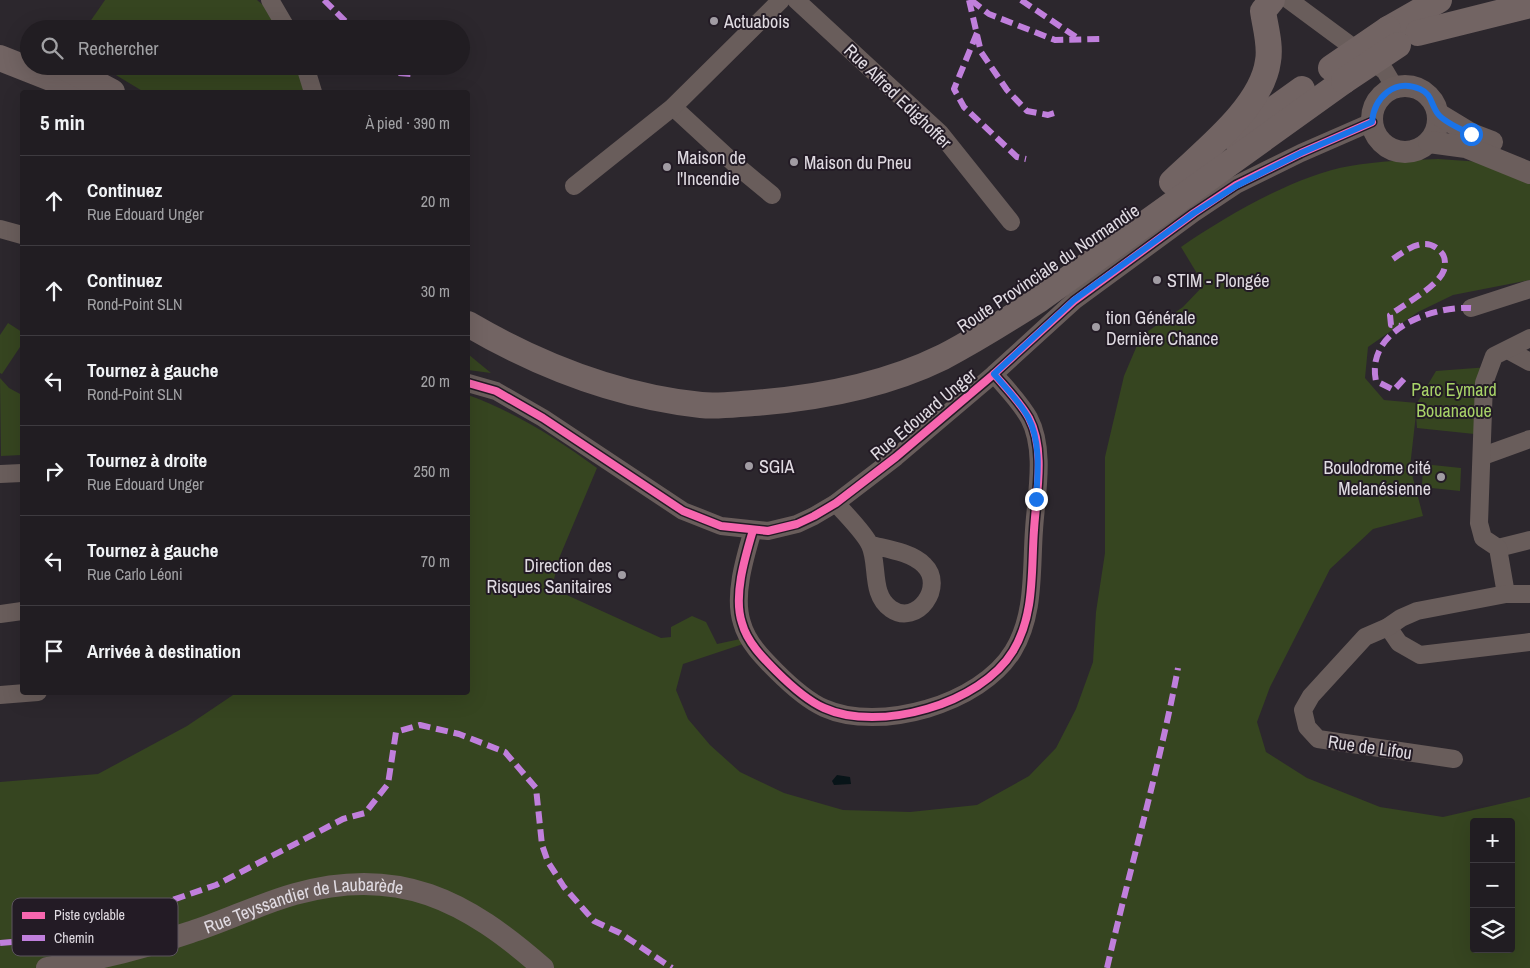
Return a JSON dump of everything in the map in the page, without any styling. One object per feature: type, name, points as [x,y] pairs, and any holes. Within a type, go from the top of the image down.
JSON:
[{"type":"highway","points":[[1250,0],[1266,31]]},
{"type":"highway","points":[[1172,182],[1246,108],[1262,84],[1269,60],[1263,11],[1272,0]]},
{"type":"highway","points":[[1401,35],[1439,0]]},
{"type":"highway","name":"Route Provinciale du Normandie","points":[[470,310],[542,348],[588,366],[630,378],[685,388],[747,390],[805,385],[856,374],[918,351],[964,327],[1035,281],[1172,182],[1337,74],[1401,35],[1500,0]]},
{"type":"highway","points":[[1401,35],[1530,5]]},
{"type":"highway","points":[[0,40],[20,47]]},
{"type":"highway","points":[[0,58],[20,66]]},
{"type":"highway","name":"Route Provinciale du Normandie","points":[[470,325],[538,362],[582,378],[625,390],[713,406],[802,399],[906,373],[942,357],[992,330],[1040,298],[1337,74]]},
{"type":"highway","points":[[43,75],[76,90]]},
{"type":"highway","points":[[79,75],[108,90]]},
{"type":"main road","points":[[1404,86],[1420,89],[1432,99],[1438,114],[1436,130],[1429,142],[1421,149],[1410,152],[1395,150],[1381,142],[1372,122],[1373,111],[1385,93],[1404,86]]},
{"type":"main road","points":[[1438,114],[1471,134],[1530,157]]},
{"type":"main road","points":[[1429,142],[1466,147],[1530,173]]},
{"type":"main road","name":"Rue Teyssandier de Laubarède","points":[[178,936],[294,895],[357,883],[387,884],[420,890],[463,908],[524,952],[542,968]]},
{"type":"main road","name":"Rue Teyssandier de Laubarède","points":[[48,968],[92,961],[109,956]]},
{"type":"street","points":[[270,0],[282,20]]},
{"type":"street","points":[[574,186],[673,107],[780,0]]},
{"type":"street","name":"Rue Alfred Edighoffer","points":[[796,0],[940,133],[1011,222]]},
{"type":"street","points":[[1290,0],[1385,71],[1395,88]]},
{"type":"street","points":[[308,75],[312,90]]},
{"type":"street","points":[[673,107],[737,166],[772,195]]},
{"type":"street","name":"Rue Edouard Unger","points":[[470,384],[496,391],[543,418],[683,512],[721,526],[752,530],[768,531],[797,524],[836,503],[896,457],[994,374],[1074,300],[1194,213],[1236,186],[1301,153],[1372,122]]},
{"type":"street","points":[[0,229],[20,234]]},
{"type":"street","points":[[1471,308],[1530,289]]},
{"type":"street","points":[[1506,594],[1498,548],[1483,538],[1479,523],[1483,456],[1484,382],[1494,356],[1530,338]]},
{"type":"street","points":[[1508,350],[1530,362]]},
{"type":"street","points":[[752,530],[739,588],[742,623],[759,654],[795,690],[823,708],[849,716],[886,717],[931,707],[970,692],[996,672],[1013,651],[1030,610],[1038,480],[1036,444],[1032,425],[1022,408],[994,374]]},
{"type":"street","points":[[1483,456],[1530,439]]},
{"type":"street","points":[[0,474],[20,473]]},
{"type":"street","points":[[836,503],[870,545]]},
{"type":"street","points":[[1498,548],[1530,540]]},
{"type":"street","name":"Rue de Lifou","points":[[1454,759],[1318,739],[1307,727],[1303,710],[1311,696],[1365,637],[1388,627],[1401,618],[1417,612],[1506,594],[1530,594]]},
{"type":"street","points":[[0,614],[20,612]]},
{"type":"street","points":[[1388,627],[1399,643],[1420,655],[1530,642]]},
{"type":"street","points":[[0,696],[20,694]]},
{"type":"green space","points":[[105,0],[257,0],[269,10],[274,20],[91,20]]},
{"type":"green space","points":[[116,75],[300,75],[304,90],[141,90]]},
{"type":"green space","name":"Parc Eymard Bouanaoue","points":[[1438,159],[1482,162],[1530,179],[1530,280],[1453,295],[1418,312],[1368,347],[1365,378],[1384,400],[1417,403],[1436,371],[1489,367],[1484,435],[1417,428],[1416,414],[1410,467],[1423,516],[1373,529],[1330,569],[1270,687],[1257,722],[1266,752],[1307,778],[1380,807],[1443,817],[1530,797],[1530,968],[0,968],[0,782],[98,774],[187,726],[233,695],[470,695],[470,396],[502,409],[535,427],[597,468],[560,556],[553,583],[558,591],[661,638],[671,637],[671,627],[692,616],[706,622],[717,644],[745,638],[743,644],[683,664],[676,690],[688,719],[710,745],[740,772],[784,793],[843,810],[910,812],[977,805],[1029,776],[1056,748],[1076,709],[1093,662],[1096,612],[1105,553],[1105,457],[1124,376],[1141,336],[1183,307],[1204,285],[1181,247],[1262,198],[1307,178],[1350,166]]},
{"type":"green space","points":[[8,323],[20,331],[20,347],[2,374],[0,373],[0,335]]},
{"type":"green space","points":[[470,356],[491,373],[470,370]]},
{"type":"green space","points":[[0,378],[9,388],[20,394],[20,455],[1,456]]},
{"type":"green space","name":"Boulodrome cité Melanésienne","points":[[1423,464],[1461,468],[1460,491],[1422,487]]},
{"type":"shaded area","points":[[837,775],[850,777],[851,784],[834,785],[832,781]]},
{"type":"marked path","points":[[324,0],[344,20]]},
{"type":"marked path","points":[[969,0],[981,52],[1007,90],[1027,111],[1048,115],[1058,112]]},
{"type":"marked path","points":[[971,0],[989,14],[1055,40],[1101,39]]},
{"type":"marked path","points":[[1021,0],[1079,39]]},
{"type":"marked path","points":[[977,33],[954,89],[964,107],[1017,157],[1026,159]]},
{"type":"marked path","points":[[1393,259],[1404,251],[1423,244],[1435,247],[1445,260],[1444,270],[1435,283],[1390,315],[1391,325],[1400,326]]},
{"type":"marked path","points":[[1404,379],[1394,390],[1376,381],[1375,363],[1381,348],[1391,335],[1405,325],[1438,311],[1471,308]]},
{"type":"marked path","points":[[1107,968],[1153,781],[1178,668]]},
{"type":"marked path","points":[[178,898],[216,885],[343,819],[365,813],[388,784],[396,732],[420,725],[459,734],[505,752],[536,788],[542,845],[548,862],[564,887],[594,921],[620,933],[672,968]]},
{"type":"marked path","points":[[0,943],[12,942]]},
{"type":"cycle path","points":[[470,384],[496,391],[543,418],[683,511],[721,526],[768,531],[797,524],[836,503],[896,457],[994,374],[1074,301],[1194,213],[1236,185],[1301,153],[1372,122]]},
{"type":"cycle path","points":[[753,530],[739,589],[740,612],[744,630],[771,666],[787,682],[817,705],[847,715],[872,717],[900,715],[927,709],[954,699],[978,686],[998,670],[1013,651],[1025,623],[1031,592],[1039,473],[1037,444],[1029,418],[994,374]]},
{"type":"place","name":"Actuabois","points":[[714,21]]},
{"type":"place","name":"Maison du Pneu","points":[[794,162]]},
{"type":"place","name":"Maison de l'Incendie","points":[[667,167]]},
{"type":"place","name":"STIM - Plongée","points":[[1157,280]]},
{"type":"place","name":"tion Générale Dernière Chance","points":[[1096,327]]},
{"type":"place","name":"SGIA","points":[[749,466]]},
{"type":"place","name":"Boulodrome cité Melanésienne","points":[[1441,477]]},
{"type":"place","name":"Direction des Risques Sanitaires","points":[[622,575]]},
{"type":"route","points":[[1036,499],[1038,480],[1035,435],[1022,408],[994,374],[1074,300],[1194,213],[1236,186],[1301,153],[1372,122],[1373,111],[1378,101],[1385,93],[1395,88],[1404,86],[1420,89],[1432,99],[1438,114],[1451,124],[1471,134]]}]
